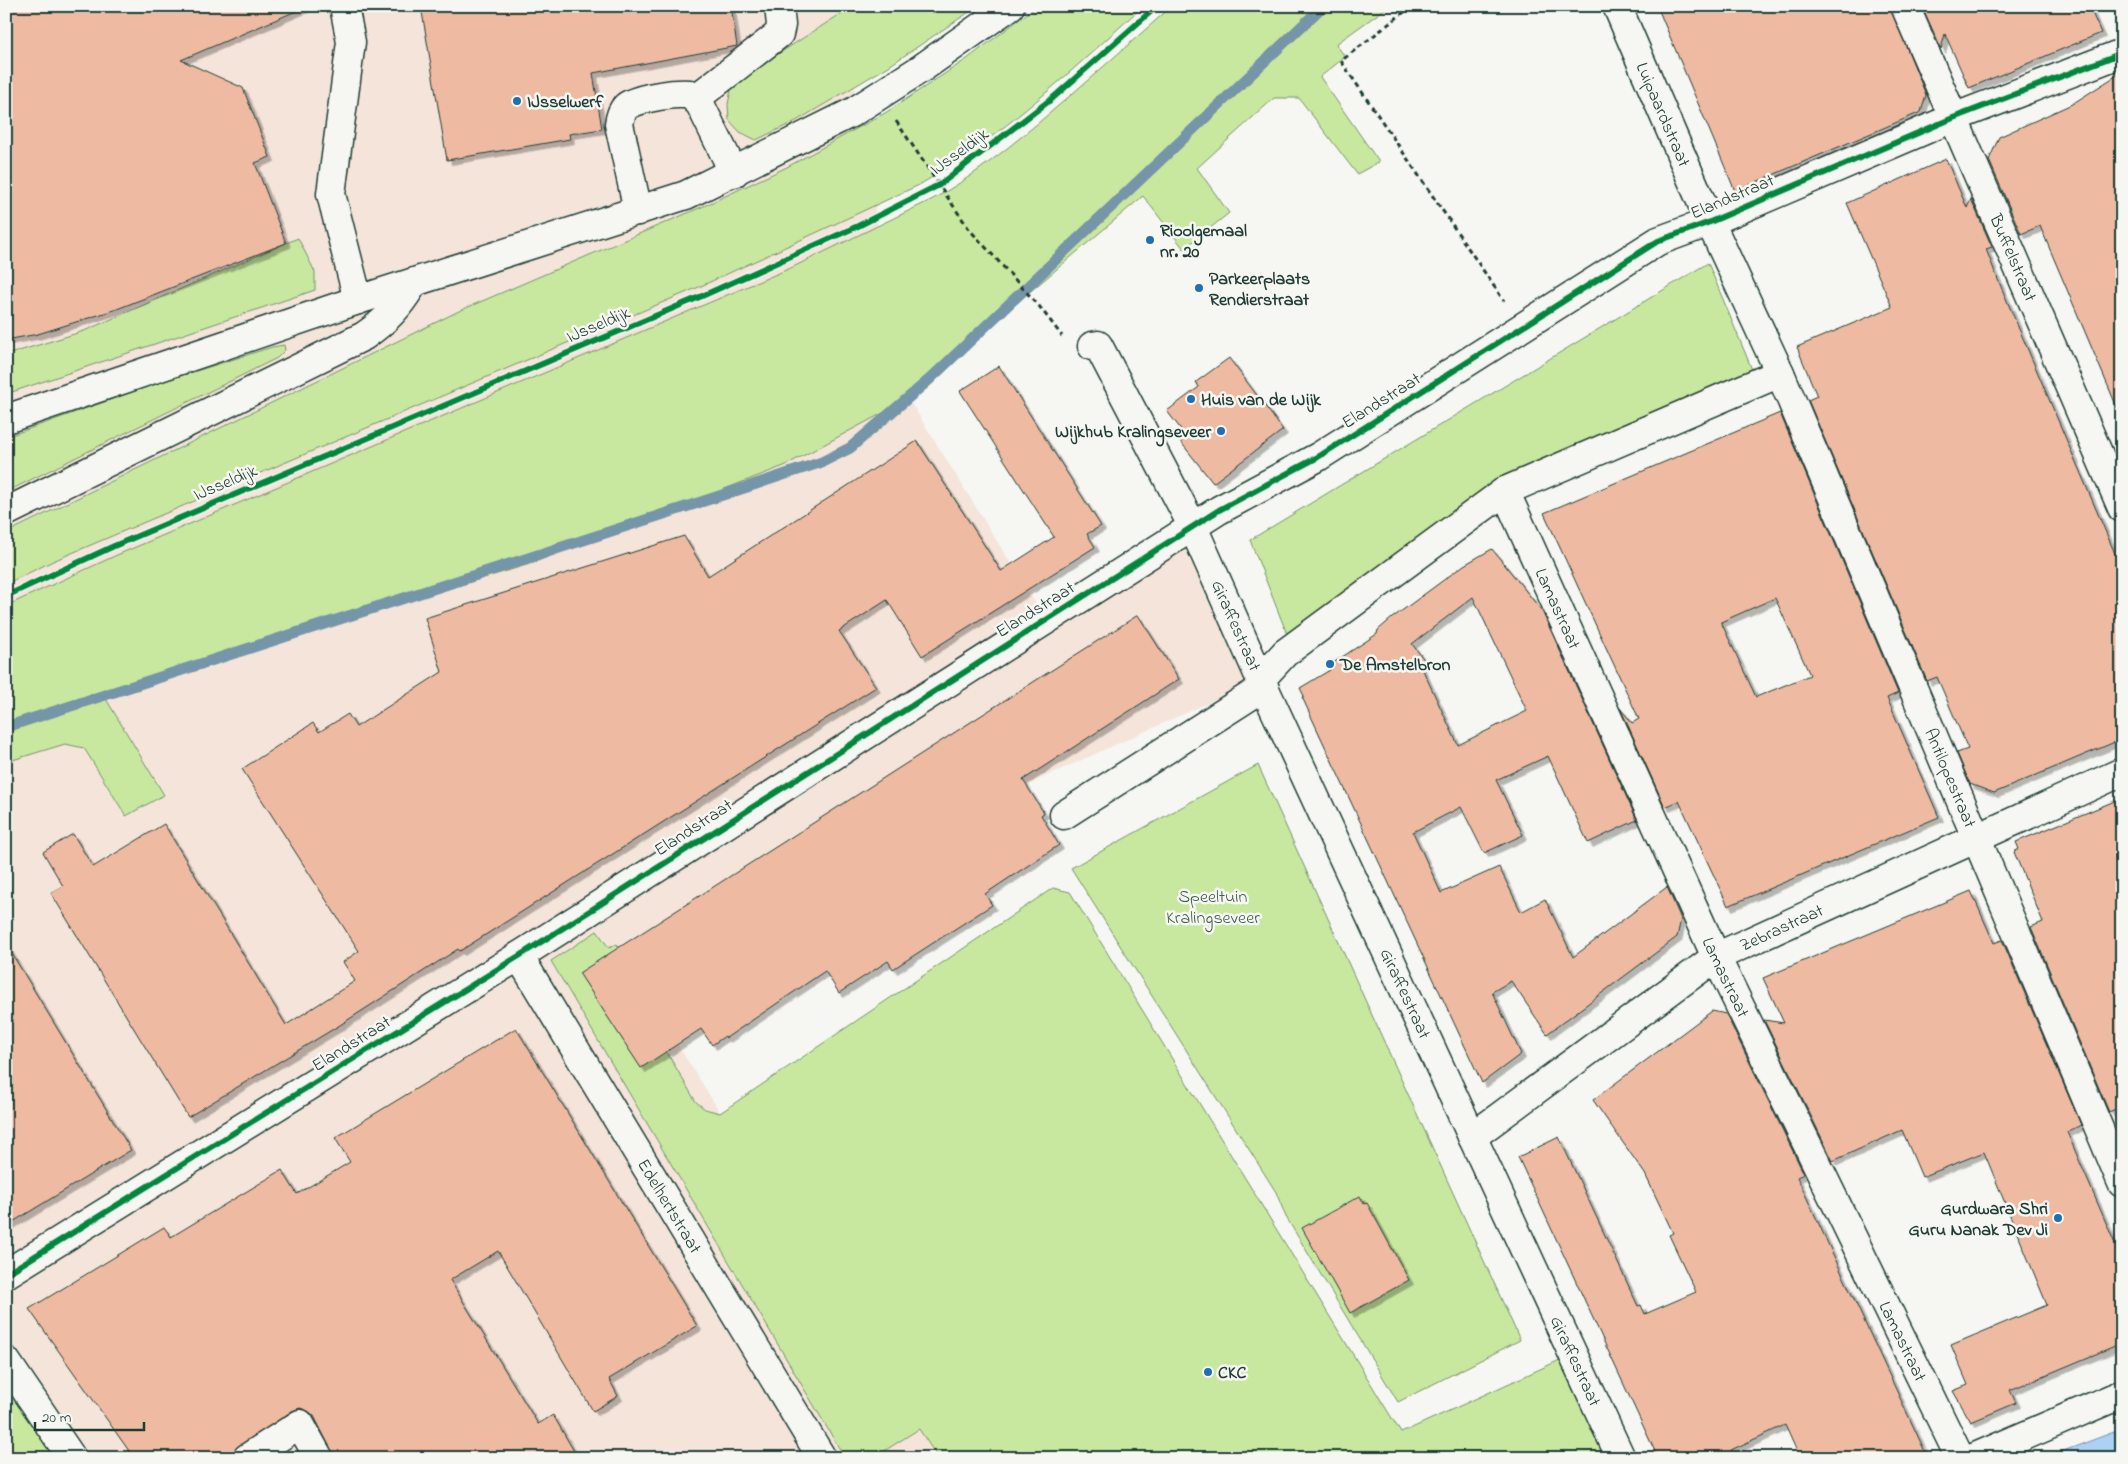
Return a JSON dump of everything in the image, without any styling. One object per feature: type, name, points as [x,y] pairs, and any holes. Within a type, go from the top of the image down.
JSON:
[{"type":"street","points":[[344,6],[351,42],[331,194],[358,300]]},
{"type":"street","points":[[694,99],[779,34],[782,25],[779,6]]},
{"type":"street","points":[[6,419],[358,300],[413,284],[686,195],[734,173],[853,112],[922,68],[1010,6]]},
{"type":"street","name":"Luipaardstraat","points":[[1617,6],[1710,222],[1780,374]]},
{"type":"street","name":"Buffelstraat","points":[[1905,6],[2122,508]]},
{"type":"street","name":"Elandstraat","points":[[6,1274],[518,956],[1219,510],[1318,458],[1658,241],[1710,222],[1953,118],[2122,54]]},
{"type":"street","points":[[638,211],[620,139],[619,124],[621,114],[629,104],[675,93],[690,94],[700,104],[734,173]]},
{"type":"street","points":[[6,512],[364,336],[384,322],[399,307],[413,284]]},
{"type":"street","name":"Giraffestraat","points":[[1092,346],[1098,345],[1194,527],[1263,683],[1621,1458]]},
{"type":"street","points":[[1064,815],[1263,683],[1285,653],[1505,491],[1780,374]]},
{"type":"street","name":"Antilopestraat","points":[[1780,374],[2122,1183]]},
{"type":"street","name":"Lamastraat","points":[[1505,491],[1716,957],[1960,1458]]},
{"type":"street","name":"Zebrastraat","points":[[1472,1137],[1716,957],[2122,772]]},
{"type":"street","name":"Edelhertstraat","points":[[518,956],[822,1458]]},
{"type":"street","points":[[6,1361],[72,1458]]},
{"type":"street","points":[[1973,1458],[2122,1394]]},
{"type":"street","points":[[247,1458],[300,1424],[319,1458]]},
{"type":"path","points":[[1412,6],[1341,61],[1523,328]]},
{"type":"path","points":[[894,118],[969,229],[1039,306]]},
{"type":"shaded area","points":[[6,6],[872,6],[845,30],[906,395],[1046,620],[1193,527],[1261,679],[1037,780],[662,1020],[933,1451],[923,1458],[6,1458]]},
{"type":"green space","points":[[853,6],[978,6],[889,66],[796,121],[756,140],[740,132],[729,120],[728,104],[731,90],[747,74]]},
{"type":"green space","points":[[1037,6],[1143,6],[1063,78],[1007,125],[949,167],[919,185],[699,287],[53,561],[6,584],[6,533],[459,311],[704,206],[787,167],[885,113],[967,59]]},
{"type":"green space","points":[[1172,6],[1389,6],[1336,44],[1345,57],[1320,77],[1379,162],[1357,174],[1299,98],[1274,98],[1197,168],[1229,213],[1184,249],[1143,196],[894,407],[784,466],[530,564],[103,694],[164,795],[126,816],[84,748],[65,744],[6,762],[6,606],[117,555],[793,267],[933,199],[973,174],[1037,124]]},
{"type":"green space","points":[[298,238],[315,272],[315,290],[6,394],[6,355],[84,331]]},
{"type":"green space","points":[[1708,263],[1753,372],[1502,482],[1289,639],[1250,540]]},
{"type":"green space","points":[[284,345],[285,350],[277,358],[6,492],[6,437],[152,385],[272,347]]},
{"type":"green space","name":"Speeltuin Kralingseveer","points":[[1258,765],[1520,1340],[1398,1402],[1286,1217],[1276,1192],[1071,868]]},
{"type":"green space","points":[[1053,888],[1070,892],[1401,1433],[1562,1359],[1608,1458],[938,1458],[919,1429],[873,1458],[845,1458],[551,961],[597,931],[609,948],[617,944],[658,1011],[648,1020],[696,1102],[705,1109],[720,1113]]},
{"type":"green space","points":[[6,1381],[62,1458],[6,1458]]},
{"type":"water","points":[[2122,1429],[2122,1458],[2050,1456]]},
{"type":"building","points":[[6,6],[308,6],[181,60],[243,88],[270,157],[255,163],[286,243],[117,309],[38,334],[6,340]]},
{"type":"building","name":"IJsselwerf","points":[[421,6],[731,6],[737,46],[593,73],[602,129],[569,134],[570,139],[447,160]]},
{"type":"building","points":[[1657,6],[1890,6],[1926,95],[1921,112],[1735,191]]},
{"type":"building","points":[[1922,6],[2089,6],[2101,33],[1969,88],[1945,34],[1941,49]]},
{"type":"building","points":[[2122,72],[2122,419],[2040,226],[2021,234],[1989,160],[1999,137],[2072,104]]},
{"type":"building","points":[[1946,159],[1967,208],[1971,199],[1992,247],[1986,249],[1996,275],[2122,570],[2122,739],[1994,793],[1970,784],[1957,753],[1968,749],[1937,677],[1927,681],[1808,400],[1817,396],[1797,347],[1892,307],[1847,203]]},
{"type":"building","points":[[1229,358],[1283,430],[1213,483],[1180,441],[1186,436],[1167,411],[1199,387],[1196,382]]},
{"type":"building","points":[[999,366],[1101,526],[1087,534],[1095,547],[922,656],[887,600],[839,631],[876,687],[460,951],[458,949],[340,1025],[188,1117],[51,893],[63,886],[43,852],[73,834],[93,867],[164,824],[286,1025],[355,981],[343,962],[359,951],[242,769],[313,723],[319,732],[348,714],[356,727],[442,672],[425,618],[684,536],[708,576],[917,441],[1001,571],[1054,537],[960,391]]},
{"type":"building","points":[[1780,413],[1898,693],[1887,698],[1939,817],[1728,906],[1679,801],[1665,807],[1620,708],[1632,723],[1639,719],[1544,513]],"holes":[[[1775,598],[1810,675],[1756,697],[1721,622]]]},
{"type":"building","points":[[1492,549],[1542,611],[1637,820],[1588,843],[1548,756],[1496,780],[1523,835],[1484,853],[1461,807],[1413,832],[1441,893],[1499,867],[1521,912],[1545,899],[1573,957],[1667,887],[1681,919],[1677,937],[1547,1034],[1511,981],[1492,992],[1521,1054],[1482,1083],[1302,697],[1304,696],[1300,688],[1330,670],[1330,666],[1336,661],[1377,634],[1378,630],[1392,618],[1464,565]],"holes":[[[1473,597],[1527,711],[1458,745],[1421,666],[1426,662],[1412,644]]]},
{"type":"building","points":[[1138,615],[1179,679],[1023,780],[1044,813],[1041,815],[1059,845],[985,894],[992,905],[893,969],[888,961],[839,993],[825,971],[726,1038],[725,1036],[712,1045],[701,1029],[641,1068],[579,973]]},
{"type":"building","points":[[2122,798],[2122,1106],[2109,1112],[2031,927],[2043,922],[2014,852],[2019,849],[2016,842]]},
{"type":"building","points":[[1971,891],[1994,943],[2002,940],[2081,1125],[2067,1132],[2122,1260],[2122,1343],[2010,1390],[2016,1403],[1971,1422],[1953,1391],[1968,1385],[1951,1345],[2047,1305],[1984,1152],[1922,1177],[1902,1130],[1833,1161],[1764,1020],[1784,1023],[1763,978]]},
{"type":"building","points":[[6,944],[131,1150],[6,1226]]},
{"type":"building","points":[[1712,1011],[1726,1014],[1804,1174],[1797,1177],[1928,1458],[1800,1458],[1785,1425],[1731,1450],[1735,1458],[1658,1458],[1518,1157],[1559,1137],[1638,1306],[1641,1305],[1645,1314],[1696,1292],[1669,1235],[1673,1233],[1645,1174],[1593,1100]]},
{"type":"building","points":[[516,1028],[697,1326],[609,1379],[618,1396],[593,1411],[498,1251],[450,1280],[538,1424],[553,1415],[578,1458],[335,1458],[314,1416],[300,1408],[292,1411],[223,1458],[134,1458],[29,1309],[164,1227],[171,1237],[282,1170],[297,1194],[350,1162],[335,1138]]},
{"type":"building","points":[[1360,1196],[1364,1204],[1367,1203],[1409,1280],[1350,1313],[1302,1228]]},
{"type":"waterway","points":[[6,727],[738,490],[822,462],[850,448],[930,379],[1323,6]]},
{"type":"cycle path","name":"IJsseldijk","points":[[6,596],[114,546],[702,296],[858,226],[939,185],[1054,97],[1157,6]]},
{"type":"cycle path","points":[[6,1274],[519,956],[1219,510],[1318,457],[1658,241],[1710,222],[1953,118],[2122,53]]},
{"type":"place","name":"IJsselwerf","points":[[517,101]]},
{"type":"place","name":"Rioolgemaal nr. 20","points":[[1150,240]]},
{"type":"place","name":"Parkeerplaats Rendierstraat","points":[[1199,288]]},
{"type":"place","name":"Huis van de Wijk","points":[[1191,399]]},
{"type":"place","name":"Wijkhub Kralingseveer","points":[[1221,431]]},
{"type":"place","name":"De Amstelbron","points":[[1330,664]]},
{"type":"place","name":"Gurdwara Shri Guru Nanak Dev Ji","points":[[2058,1218]]},
{"type":"place","name":"CKC","points":[[1208,1372]]}]
